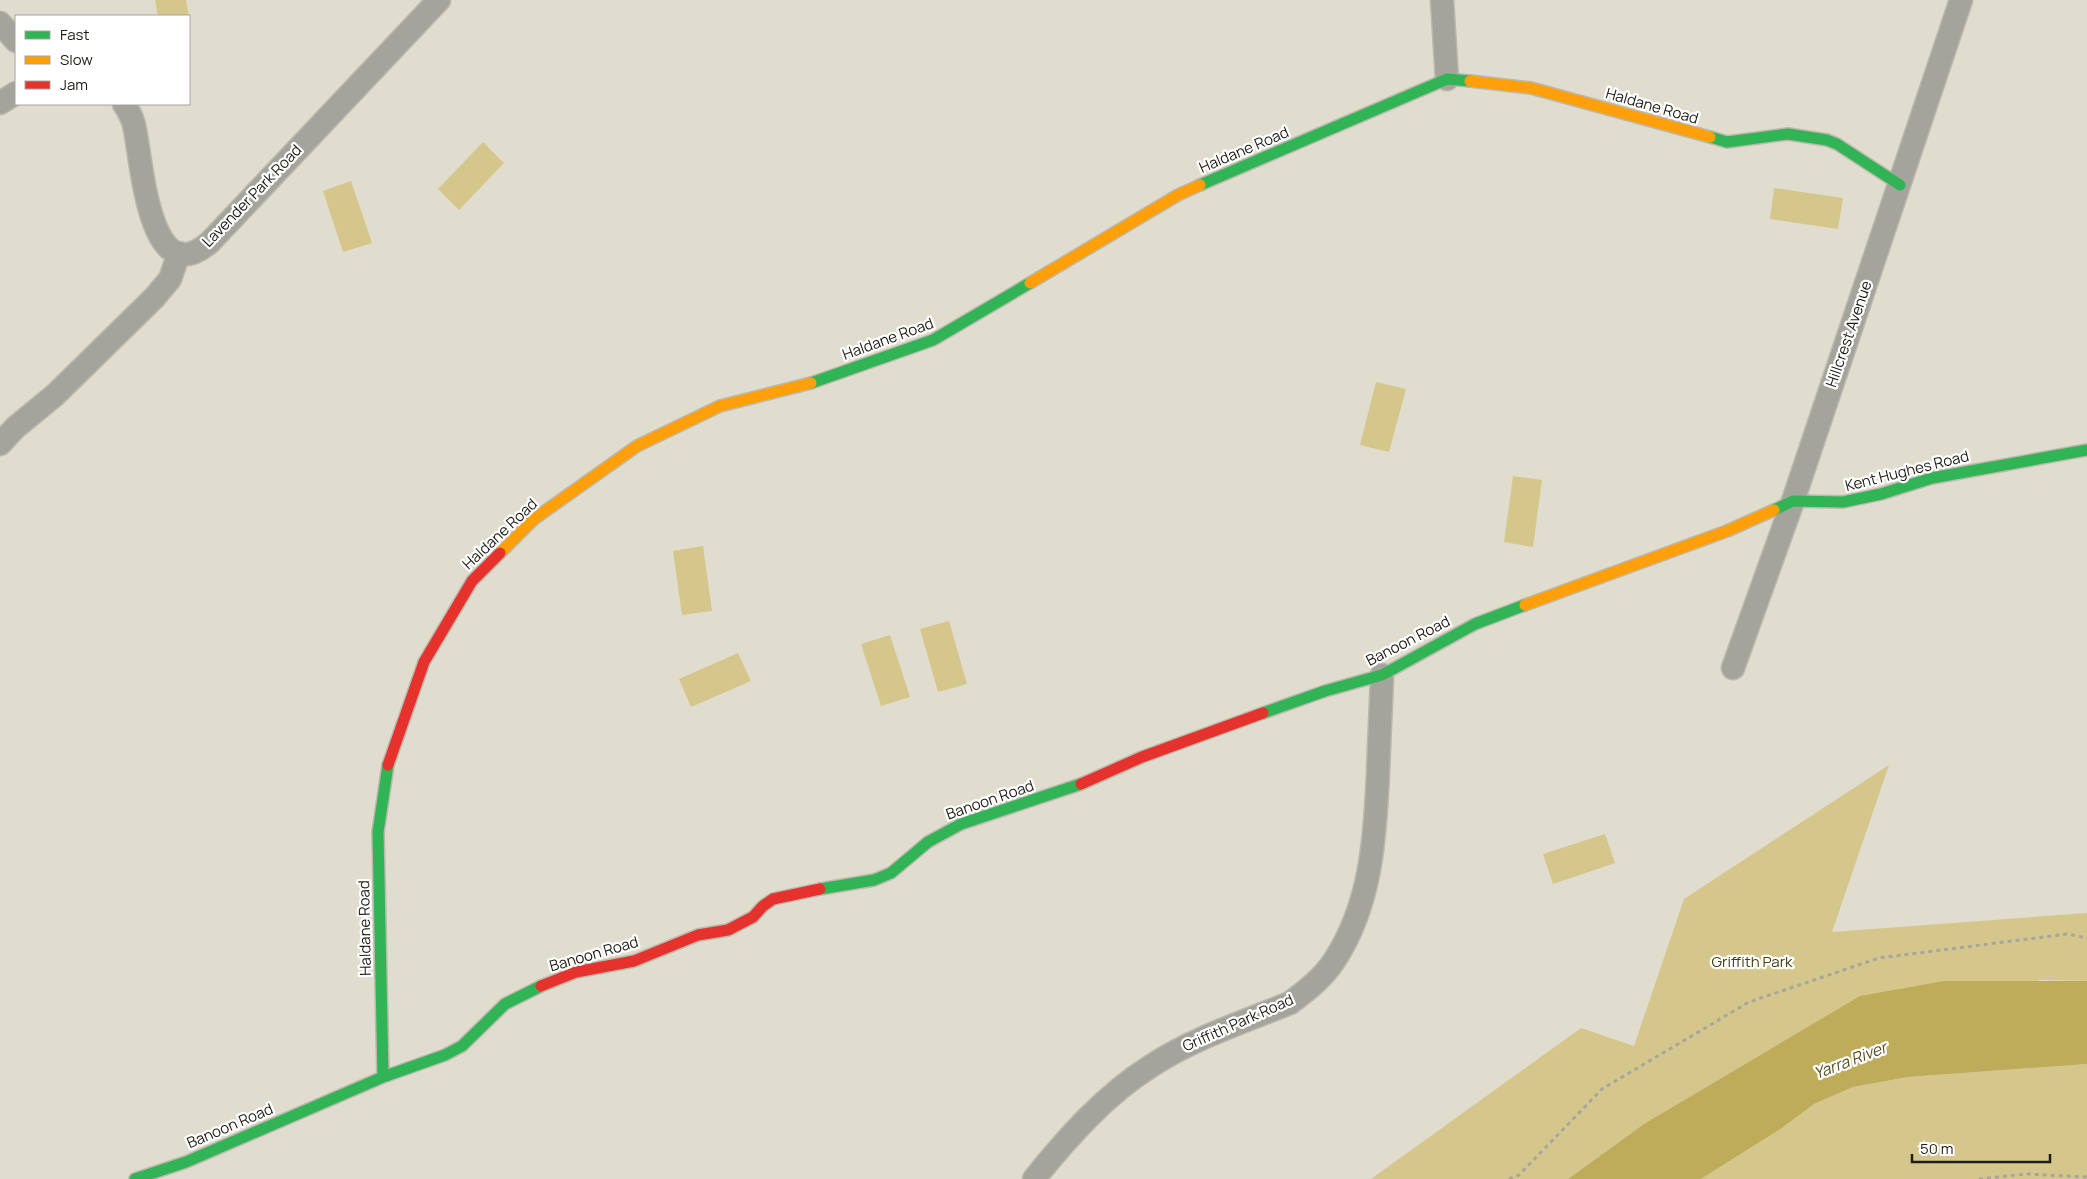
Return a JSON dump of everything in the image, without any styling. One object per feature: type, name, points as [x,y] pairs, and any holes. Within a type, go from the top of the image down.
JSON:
[{"type":"street","name":"Lavender Park Road","points":[[179,254],[194,253],[210,242],[439,0]]},
{"type":"street","points":[[1442,0],[1447,80]]},
{"type":"street","name":"Hillcrest Avenue","points":[[1733,668],[1793,501],[1962,0]]},
{"type":"street","points":[[0,23],[15,40]]},
{"type":"street","name":"Haldane Road","points":[[383,1077],[378,832],[389,759],[424,662],[472,580],[534,519],[637,446],[720,406],[814,382],[933,340],[1178,195],[1447,80],[1531,88],[1727,142],[1788,134],[1827,140],[1838,144],[1900,185]]},
{"type":"street","points":[[0,103],[15,94]]},
{"type":"street","points":[[0,444],[16,427],[55,395],[154,298],[170,279],[179,254],[163,243],[154,226],[134,126],[124,105]]},
{"type":"street","name":"Kent Hughes Road","points":[[1793,501],[1843,502],[1881,494],[1932,478],[2087,450]]},
{"type":"street","name":"Banoon Road","points":[[135,1179],[186,1162],[383,1077],[445,1055],[462,1046],[505,1004],[563,976],[634,961],[681,940],[734,928],[752,917],[773,899],[786,895],[874,880],[891,873],[928,842],[961,824],[1009,810],[1078,785],[1142,757],[1325,691],[1382,675],[1475,624],[1728,532],[1793,501]]},
{"type":"street","name":"Griffith Park Road","points":[[1034,1179],[1076,1130],[1110,1097],[1150,1066],[1186,1046],[1290,1003],[1304,992],[1333,962],[1346,941],[1357,914],[1369,875],[1375,838],[1382,675]]},
{"type":"path","points":[[1509,1179],[1519,1175],[1602,1089],[1749,1002],[1879,958],[2067,934],[2087,938]]},
{"type":"path","points":[[1979,1179],[2027,1174],[2087,1177]]},
{"type":"green space","points":[[155,0],[186,0],[189,15],[158,15]]},
{"type":"green space","points":[[483,142],[504,163],[459,210],[438,189]]},
{"type":"green space","points":[[351,181],[372,243],[343,252],[323,191]]},
{"type":"green space","points":[[1774,188],[1843,198],[1838,229],[1770,219]]},
{"type":"green space","points":[[1376,382],[1406,389],[1389,452],[1360,445]]},
{"type":"green space","points":[[1513,476],[1542,480],[1533,547],[1504,542]]},
{"type":"green space","points":[[703,546],[712,611],[682,615],[673,551]]},
{"type":"green space","points":[[949,621],[967,684],[938,692],[920,629]]},
{"type":"green space","points":[[890,635],[910,697],[881,706],[861,644]]},
{"type":"green space","points":[[738,653],[751,681],[691,707],[679,679]]},
{"type":"green space","name":"Griffith Park","points":[[1889,765],[1832,932],[2087,913],[2087,981],[2040,980],[1644,1124],[1568,1179],[1371,1179],[1581,1028],[1634,1046],[1684,899]]},
{"type":"green space","points":[[1605,834],[1615,863],[1553,884],[1543,854]]},
{"type":"green space","points":[[2087,1064],[2087,1179],[1701,1179],[1782,1128],[1814,1104],[1853,1087],[1908,1077]]},
{"type":"water","name":"Yarra River","points":[[1944,981],[2087,981],[2087,1064],[1908,1077],[1853,1087],[1814,1104],[1782,1128],[1701,1179],[1568,1179],[1644,1124],[1860,996]]},
{"type":"traffic: fast","points":[[1200,185],[1447,79],[1470,81]]},
{"type":"traffic: fast","points":[[1710,137],[1727,142],[1788,134],[1827,140],[1837,144],[1900,185]]},
{"type":"traffic: fast","points":[[811,383],[933,340],[1030,283]]},
{"type":"traffic: fast","points":[[1774,510],[1793,501],[1843,502],[1881,494],[1932,478],[2087,450]]},
{"type":"traffic: fast","points":[[1263,713],[1325,691],[1382,675],[1475,624],[1525,605]]},
{"type":"traffic: fast","points":[[383,1077],[378,832],[388,765]]},
{"type":"traffic: fast","points":[[820,889],[874,880],[891,873],[928,842],[961,824],[1081,784]]},
{"type":"traffic: fast","points":[[135,1179],[186,1162],[383,1077],[445,1055],[462,1046],[505,1004],[541,986]]},
{"type":"traffic: slow","points":[[1470,81],[1531,88],[1710,137]]},
{"type":"traffic: slow","points":[[1030,283],[1178,195],[1200,185]]},
{"type":"traffic: slow","points":[[500,553],[534,519],[637,446],[720,406],[811,383]]},
{"type":"traffic: slow","points":[[1525,605],[1727,531],[1774,510]]},
{"type":"traffic: jam","points":[[388,765],[424,662],[472,581],[500,553]]},
{"type":"traffic: jam","points":[[1081,784],[1142,757],[1263,713]]},
{"type":"traffic: jam","points":[[541,986],[576,972],[634,961],[698,935],[728,930],[753,917],[773,899],[820,889]]}]
